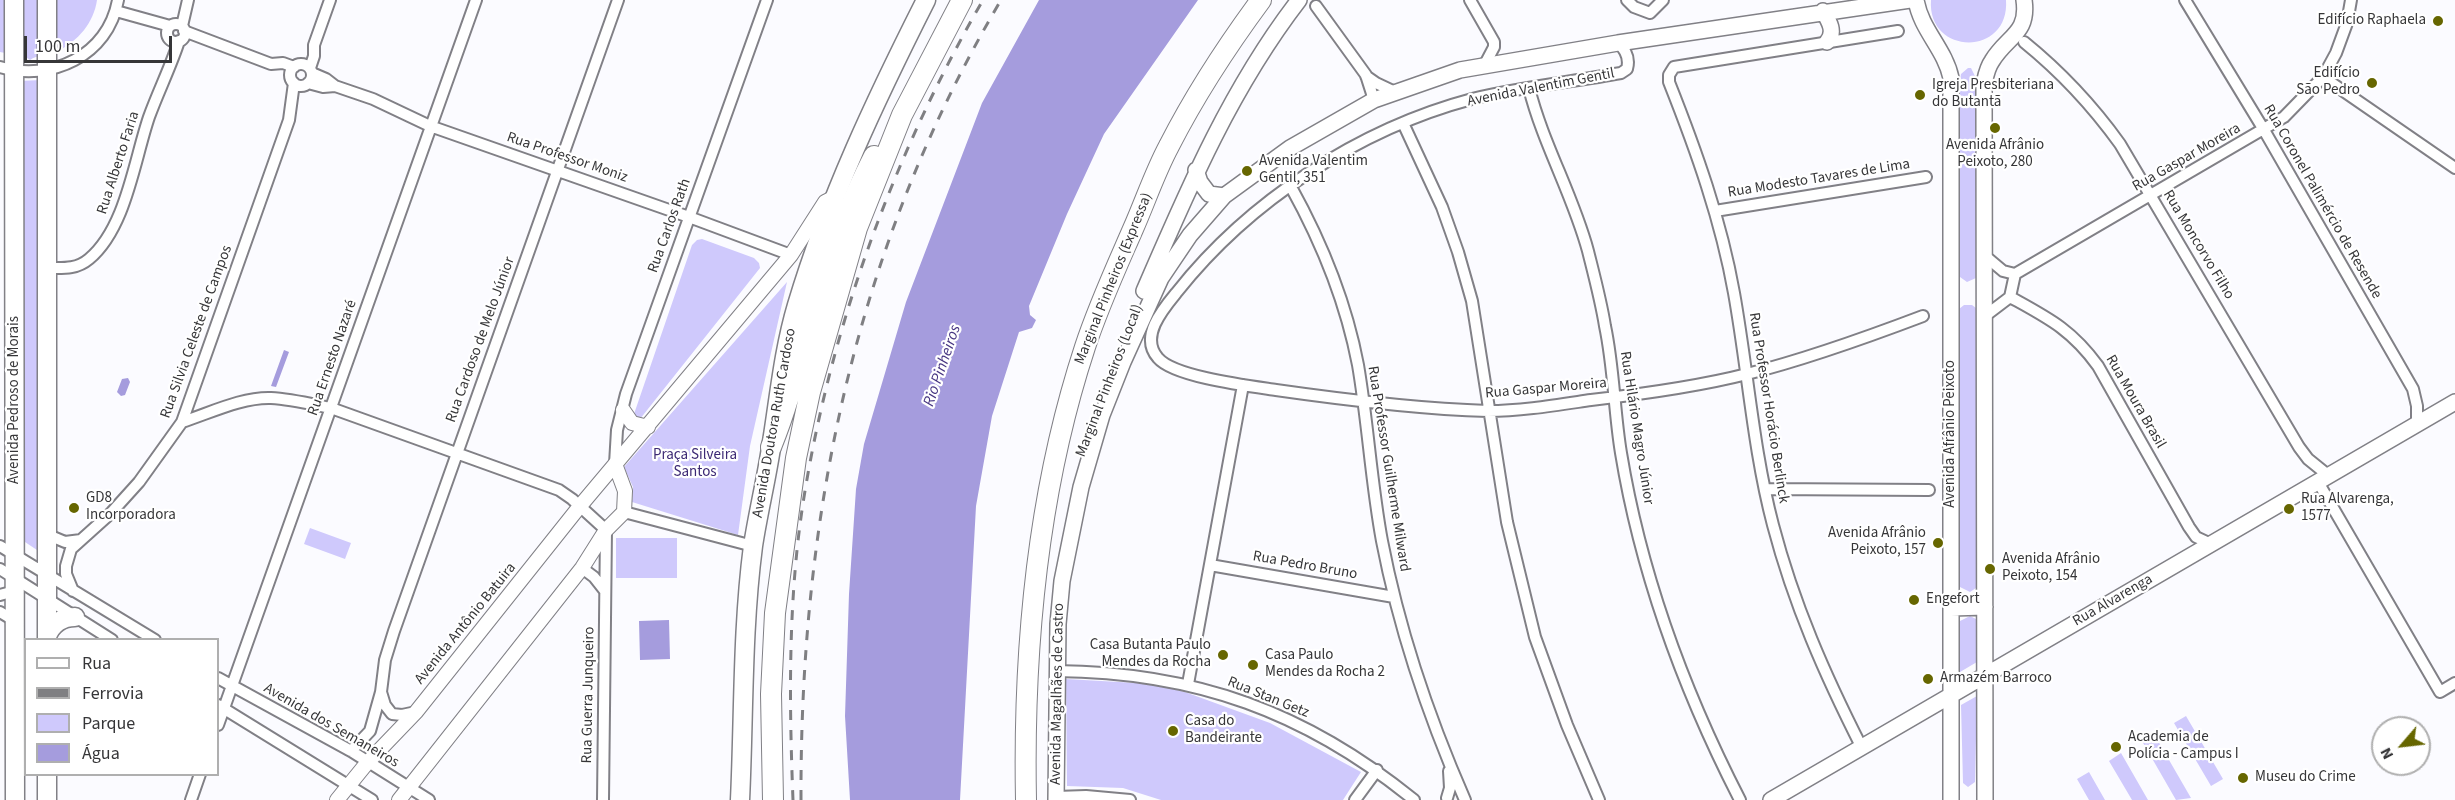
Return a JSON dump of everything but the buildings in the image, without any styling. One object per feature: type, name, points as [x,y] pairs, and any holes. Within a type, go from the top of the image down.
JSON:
[{"type":"highway","name":"Avenida Pedroso de Morais","points":[[14,0],[7,69],[7,288],[15,520],[7,550],[15,800]]},
{"type":"highway","name":"Avenida Pedroso de Morais","points":[[46,638],[45,71],[47,0]]},
{"type":"highway","name":"Avenida Doutora Ruth Cardoso","points":[[740,800],[744,654],[753,546],[782,370],[796,307],[834,197],[879,93],[926,0]]},
{"type":"highway","points":[[773,800],[771,694],[775,613],[796,458],[810,392],[857,228],[902,114],[962,0]]},
{"type":"highway","name":"Marginal Pinheiros (Expressa)","points":[[1026,800],[1026,689],[1032,604],[1042,528],[1062,428],[1085,346],[1168,147],[1215,68],[1261,0]]},
{"type":"highway","points":[[771,447],[791,396],[817,297],[835,244],[879,146],[902,114]]},
{"type":"highway","points":[[0,534],[15,520]]},
{"type":"highway","points":[[46,638],[56,623],[65,618],[75,617]]},
{"type":"highway","points":[[47,776],[47,800]]},
{"type":"main road","name":"Marginal Pinheiros (Local)","points":[[1052,799],[1046,723],[1051,602],[1069,502],[1090,425],[1119,348],[1196,170],[1226,110],[1299,0]]},
{"type":"main road","name":"Avenida Valentim Gentil","points":[[1224,195],[1290,148],[1374,100],[1460,70],[1823,11],[1910,0]]},
{"type":"main road","name":"Avenida Afrânio Peixoto","points":[[1916,0],[1920,20],[1949,67],[1951,94],[1952,799]]},
{"type":"main road","points":[[1983,797],[1985,676],[1984,88],[1987,69],[1998,53],[2023,26],[2026,14],[2024,0]]},
{"type":"main road","points":[[1823,11],[1831,28],[1827,42]]},
{"type":"main road","points":[[1196,170],[1200,182],[1209,194],[1224,195]]},
{"type":"main road","name":"Avenida Magalhães de Castro","points":[[1052,799],[1056,671],[1062,581],[1073,521],[1102,415],[1161,278],[1190,235],[1224,195]]},
{"type":"main road","name":"Rua Alvarenga","points":[[1772,800],[2455,402]]},
{"type":"main road","points":[[1951,608],[1985,608]]},
{"type":"street","name":"Rua Silvia Celeste de Campos","points":[[73,591],[66,574],[71,549],[111,513],[140,482],[182,422],[292,105],[299,97],[301,75],[330,0]]},
{"type":"street","name":"Rua Ernesto Nazaré","points":[[220,707],[230,686],[331,408],[476,0]]},
{"type":"street","name":"Rua Cardoso de Melo Júnior","points":[[351,752],[370,731],[381,692],[385,660],[394,632],[618,0]]},
{"type":"street","name":"Rua Carlos Rath","points":[[615,464],[617,430],[626,394],[767,0]]},
{"type":"street","points":[[1470,0],[1494,42],[1494,47],[1484,66]]},
{"type":"street","points":[[1628,0],[1634,7],[1650,13],[1663,0]]},
{"type":"street","name":"Rua Coronel Palimércio de Resende","points":[[2185,0],[2264,130],[2413,389],[2417,405],[2417,424]]},
{"type":"street","name":"Rua Gaspar Moreira","points":[[2015,274],[2284,117],[2323,77],[2336,53],[2347,23],[2351,0]]},
{"type":"street","name":"Rua Alberto Faria","points":[[46,268],[73,268],[83,264],[101,245],[119,216],[187,2]]},
{"type":"street","points":[[7,69],[45,71],[73,62],[86,53],[106,31],[117,5]]},
{"type":"street","name":"Rua Professor Moniz","points":[[117,5],[176,33],[207,41],[271,64],[283,63],[301,75],[373,99],[430,126],[791,255]]},
{"type":"street","points":[[1316,6],[1366,75],[1376,83],[1395,92]]},
{"type":"street","points":[[1827,42],[1898,31]]},
{"type":"street","name":"Rua Professor Horácio Berlinck","points":[[1827,42],[1674,67],[1669,75],[1669,81],[1715,211],[1734,292],[1758,459],[1783,560],[1804,624],[1825,674],[1862,748]]},
{"type":"street","name":"Rua Moncorvo Filho","points":[[2024,42],[2069,82],[2097,111],[2120,144],[2300,447],[2324,479],[2440,692],[2455,684]]},
{"type":"street","name":"Avenida Valentim Gentil","points":[[1151,334],[1168,303],[1199,266],[1233,232],[1271,200],[1338,154],[1369,137],[1471,99],[1621,74],[1628,69],[1629,62],[1618,43]]},
{"type":"street","points":[[1366,75],[1374,100]]},
{"type":"street","points":[[2323,77],[2455,168]]},
{"type":"street","name":"Rua Hilário Magro Júnior","points":[[1529,88],[1534,109],[1573,201],[1588,250],[1606,327],[1621,452],[1633,511],[1653,588],[1680,669],[1710,742],[1740,800]]},
{"type":"street","points":[[1404,123],[1442,207],[1472,301],[1507,522],[1535,638],[1567,725],[1599,800]]},
{"type":"street","name":"Rua Modesto Tavares de Lima","points":[[1715,211],[1926,177]]},
{"type":"street","name":"Rua Professor Guilherme Milward","points":[[1291,187],[1325,253],[1344,309],[1358,364],[1371,478],[1394,597],[1447,759],[1465,800]]},
{"type":"street","name":"Avenida Antônio Batuira","points":[[337,800],[367,762],[416,712],[580,506],[791,255],[825,202],[834,197]]},
{"type":"street","points":[[1984,255],[2003,271],[2015,274],[2010,297],[1984,316]]},
{"type":"street","name":"Rua Moura Brasil","points":[[2010,297],[2062,327],[2087,350],[2189,527],[2201,541],[2211,544]]},
{"type":"street","name":"Rua Gaspar Moreira","points":[[1151,334],[1153,352],[1167,367],[1243,385],[1362,402],[1490,411],[1615,397],[1746,374],[1803,358],[1923,316]]},
{"type":"street","points":[[1188,684],[1243,385]]},
{"type":"street","points":[[182,422],[246,401],[270,398],[331,408],[559,490],[606,530]]},
{"type":"street","points":[[623,410],[632,423],[648,427]]},
{"type":"street","points":[[399,800],[582,568],[606,530],[624,512],[625,491],[615,464]]},
{"type":"street","points":[[1765,489],[1929,490]]},
{"type":"street","points":[[624,512],[753,546]]},
{"type":"street","name":"Rua Guerra Junqueiro","points":[[603,800],[606,530]]},
{"type":"street","points":[[46,534],[65,542],[82,540]]},
{"type":"street","points":[[7,550],[152,638]]},
{"type":"street","name":"Rua Pedro Bruno","points":[[1210,565],[1394,597]]},
{"type":"street","points":[[582,568],[594,577],[605,591]]},
{"type":"street","points":[[8,584],[46,599],[110,638]]},
{"type":"street","name":"Rua Stan Getz","points":[[1056,671],[1123,673],[1188,684],[1280,716],[1344,749],[1377,770],[1414,800]]},
{"type":"street","name":"Avenida dos Semaneiros","points":[[219,679],[351,752],[429,800]]},
{"type":"street","points":[[381,692],[385,705],[392,714],[416,712]]},
{"type":"street","points":[[220,707],[372,800]]},
{"type":"street","name":"Rua Professor Guilherme Milward","points":[[1447,759],[1450,799]]},
{"type":"street","points":[[1355,800],[1377,770]]},
{"type":"street","points":[[191,800],[199,776]]},
{"type":"street","points":[[1052,799],[1086,796],[1130,800]]},
{"type":"green space","points":[[0,0],[97,0],[89,23],[78,37],[57,51],[30,60],[26,57],[0,52]]},
{"type":"green space","points":[[1931,0],[2006,0],[2004,19],[1995,32],[1983,40],[1968,42],[1954,40],[1942,32],[1933,18]]},
{"type":"green space","points":[[1971,68],[1976,78],[1976,278],[1967,282],[1960,277],[1959,88],[1961,74]]},
{"type":"green space","points":[[42,80],[37,550],[19,538],[19,81]]},
{"type":"green space","name":"Praça Silveira Santos","points":[[702,239],[754,258],[760,268],[640,419],[637,419],[634,414],[692,245]]},
{"type":"green space","name":"Praça Silveira Santos","points":[[787,282],[750,446],[738,535],[632,502],[633,487],[624,467]]},
{"type":"green space","points":[[1964,305],[1972,305],[1976,308],[1976,588],[1970,592],[1960,587],[1959,309]]},
{"type":"green space","points":[[310,528],[351,543],[345,559],[304,544]]},
{"type":"green space","points":[[616,538],[677,538],[677,578],[616,578]]},
{"type":"green space","points":[[1970,616],[1976,619],[1977,662],[1960,672],[1960,621]]},
{"type":"green space","points":[[1066,679],[1154,684],[1185,692],[1270,723],[1361,772],[1343,800],[1161,800],[1123,788],[1067,786]]},
{"type":"green space","points":[[1977,696],[1975,782],[1968,787],[1963,783],[1961,705]]},
{"type":"green space","points":[[2186,716],[2223,779],[2211,786],[2174,723]]},
{"type":"green space","points":[[2154,734],[2191,798],[2176,800],[2142,741]]},
{"type":"green space","points":[[2121,753],[2148,800],[2132,800],[2109,761]]},
{"type":"green space","points":[[2089,772],[2105,800],[2089,800],[2077,779]]},
{"type":"water","name":"Rio Pinheiros","points":[[1039,0],[1198,0],[1104,134],[1067,214],[1029,306],[1030,315],[1036,320],[1032,328],[1019,332],[992,416],[976,506],[960,800],[850,800],[845,716],[849,594],[856,489],[864,444],[906,302],[982,103]]},
{"type":"water","points":[[284,350],[289,352],[276,387],[271,386]]},
{"type":"water","points":[[128,378],[130,382],[125,395],[121,396],[117,392],[122,379]]},
{"type":"water","points":[[669,620],[670,659],[640,660],[639,621]]},
{"type":"railway","points":[[793,800],[791,648],[795,572],[804,497],[831,367],[871,240],[895,178],[951,58],[983,0]]},
{"type":"railway","points":[[801,800],[803,694],[811,590],[825,487],[846,386],[873,287],[908,189],[950,94],[1001,0]]},
{"type":"place","name":"Edifício Raphaela","points":[[2438,21]]},
{"type":"place","name":"Edifício São Pedro","points":[[2372,83]]},
{"type":"place","name":"Igreja Presbiteriana do Butantã","points":[[1920,95]]},
{"type":"place","name":"Avenida Afrânio Peixoto, 280","points":[[1995,128]]},
{"type":"place","name":"Avenida Valentim Gentil, 351","points":[[1247,171]]},
{"type":"place","name":"GD8 Incorporadora","points":[[74,508]]},
{"type":"place","name":"Rua Alvarenga, 1577","points":[[2289,509]]},
{"type":"place","name":"Avenida Afrânio Peixoto, 157","points":[[1938,543]]},
{"type":"place","name":"Avenida Afrânio Peixoto, 154","points":[[1990,569]]},
{"type":"place","name":"Engefort","points":[[1914,600]]},
{"type":"place","name":"Casa Butanta Paulo Mendes da Rocha","points":[[1223,655]]},
{"type":"place","name":"Casa Paulo Mendes da Rocha 2","points":[[1253,665]]},
{"type":"place","name":"Armazém Barroco","points":[[1928,679]]},
{"type":"place","name":"Casa do Bandeirante","points":[[1173,731]]},
{"type":"place","name":"Academia de Polícia - Campus I","points":[[2116,747]]},
{"type":"place","name":"Museu do Crime","points":[[2243,778]]}]
